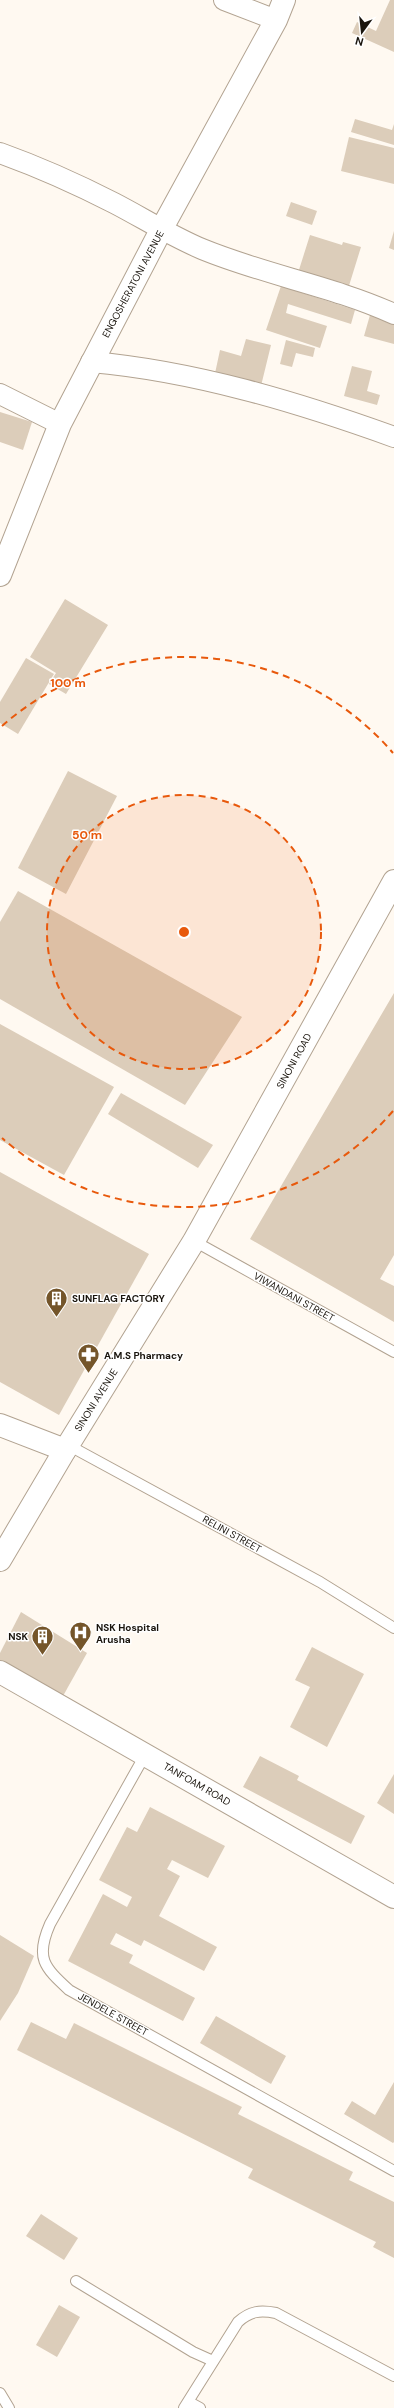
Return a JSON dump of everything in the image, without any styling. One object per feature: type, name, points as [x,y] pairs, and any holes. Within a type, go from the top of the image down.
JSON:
[{"type":"street","points":[[224,0],[280,10]]},
{"type":"street","name":"ENGOSHERATONI AVENUE","points":[[0,576],[60,424],[161,230],[280,10]]},
{"type":"street","points":[[0,154],[46,170],[82,187],[161,230],[230,260],[346,295],[394,314]]},
{"type":"street","points":[[91,362],[134,366],[218,384],[340,419],[394,437]]},
{"type":"street","points":[[0,394],[60,424]]},
{"type":"street","name":"SINONI ROAD","points":[[194,1241],[394,881]]},
{"type":"street","name":"SINONI AVENUE","points":[[0,1560],[66,1447],[194,1241]]},
{"type":"street","points":[[0,1425],[66,1447]]},
{"type":"street","name":"TANFOAM ROAD","points":[[0,1672],[394,1897]]},
{"type":"lane","name":"VIWANDANI STREET","points":[[194,1241],[394,1352]]},
{"type":"lane","name":"RELINI STREET","points":[[66,1447],[320,1582],[394,1628]]},
{"type":"lane","name":"JENDELE STREET","points":[[145,1755],[50,1924],[42,1943],[42,1958],[54,1976],[69,1990],[394,2171]]},
{"type":"lane","points":[[76,2281],[193,2352],[213,2361]]},
{"type":"lane","points":[[200,2408],[187,2405],[213,2361],[238,2322],[247,2314],[261,2310],[276,2313],[394,2376]]},
{"type":"lane","points":[[0,2393],[9,2408]]},
{"type":"building","points":[[390,0],[394,0],[394,52],[352,33],[357,22],[376,31]]},
{"type":"building","points":[[355,119],[392,130],[394,124],[394,145],[351,132]]},
{"type":"building","points":[[349,137],[394,148],[394,184],[341,171]]},
{"type":"building","points":[[291,202],[317,211],[312,225],[286,216]]},
{"type":"building","points":[[394,231],[394,250],[389,248]]},
{"type":"building","points":[[310,235],[342,245],[343,242],[361,247],[348,289],[298,273]]},
{"type":"building","points":[[281,286],[355,310],[351,324],[288,304],[286,313],[327,326],[320,348],[266,330]]},
{"type":"building","points":[[370,315],[394,322],[394,344],[364,336]]},
{"type":"building","points":[[246,339],[271,345],[260,390],[214,378],[220,350],[241,356]]},
{"type":"building","points":[[286,340],[315,348],[313,357],[296,353],[292,367],[280,364]]},
{"type":"building","points":[[352,366],[372,371],[367,391],[380,395],[377,405],[344,396]]},
{"type":"building","points":[[0,412],[32,422],[23,450],[0,442]]},
{"type":"building","points":[[65,599],[108,625],[66,694],[49,684],[56,673],[30,657]]},
{"type":"building","points":[[26,658],[54,674],[18,734],[0,723],[0,702]]},
{"type":"building","points":[[68,771],[117,796],[66,894],[18,868]]},
{"type":"building","points":[[18,891],[242,1017],[185,1105],[0,999],[0,922]]},
{"type":"building","points":[[394,993],[394,1255],[380,1279],[394,1286],[394,1322],[250,1239]]},
{"type":"building","points":[[0,1024],[114,1087],[64,1175],[0,1140]]},
{"type":"building","points":[[121,1093],[213,1145],[198,1168],[108,1114]]},
{"type":"building","name":"SUNFLAG FACTORY","points":[[0,1172],[149,1254],[59,1415],[0,1382]]},
{"type":"building","name":"NSK","points":[[21,1612],[87,1653],[63,1696],[0,1660],[0,1653]]},
{"type":"building","points":[[312,1647],[364,1674],[327,1747],[290,1727],[310,1687],[295,1680]]},
{"type":"building","points":[[260,1756],[299,1776],[297,1780],[365,1816],[351,1844],[243,1787]]},
{"type":"building","points":[[394,1774],[394,1814],[377,1803]]},
{"type":"building","points":[[150,1807],[225,1846],[208,1878],[172,1860],[167,1869],[180,1876],[159,1916],[217,1947],[204,1971],[144,1940],[141,1946],[116,1933],[110,1944],[133,1955],[129,1963],[195,1998],[183,2021],[68,1961],[103,1894],[127,1907],[132,1897],[99,1880],[127,1827],[137,1832]]},
{"type":"building","points":[[0,1935],[34,1956],[18,1993],[0,2021]]},
{"type":"building","points":[[216,2016],[286,2056],[271,2084],[200,2043]]},
{"type":"building","points":[[31,2022],[66,2039],[74,2023],[242,2107],[238,2114],[353,2172],[349,2180],[394,2202],[394,2258],[373,2247],[376,2242],[248,2178],[253,2169],[17,2050]]},
{"type":"building","points":[[394,2082],[393,2143],[344,2114],[352,2101],[375,2115]]},
{"type":"building","points":[[41,2214],[78,2238],[64,2260],[26,2236]]},
{"type":"building","points":[[59,2305],[80,2317],[57,2357],[36,2345]]},
{"type":"place","name":"SUNFLAG FACTORY","points":[[57,1318]]},
{"type":"place","name":"A.M.S Pharmacy","points":[[88,1374]]},
{"type":"place","name":"NSK Hospital Arusha","points":[[81,1652]]},
{"type":"place","name":"NSK","points":[[43,1656]]}]
